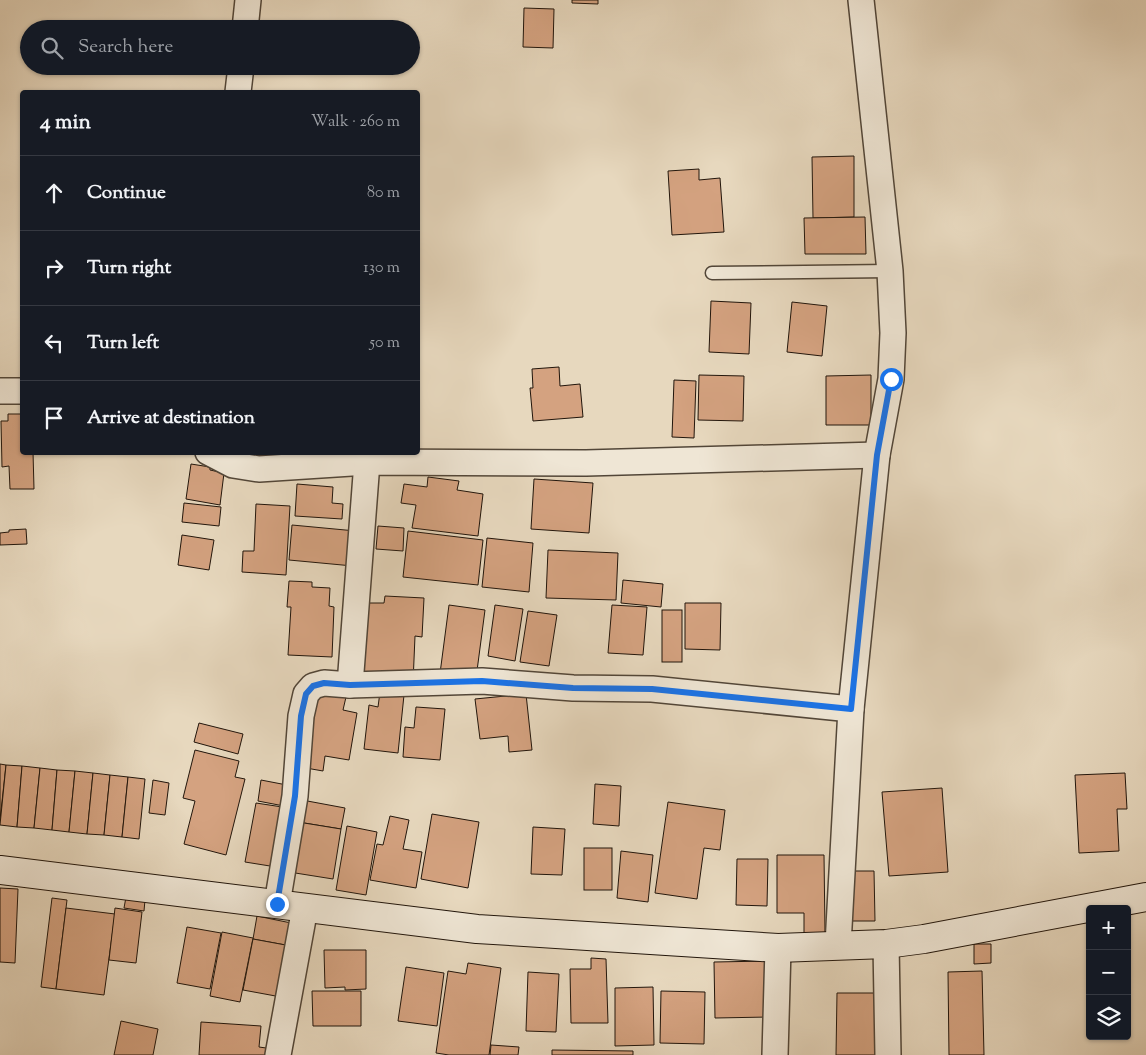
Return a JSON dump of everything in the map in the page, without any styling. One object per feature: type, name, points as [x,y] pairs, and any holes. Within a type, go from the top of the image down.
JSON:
[{"type":"street","points":[[246,20],[248,0]]},
{"type":"street","points":[[838,945],[851,709],[877,455],[891,379],[893,333],[890,271],[861,0]]},
{"type":"street","points":[[238,90],[240,75]]},
{"type":"street","points":[[0,391],[20,391]]},
{"type":"street","points":[[214,455],[233,465],[259,469],[367,462],[586,463],[877,455]]},
{"type":"street","points":[[350,685],[367,462]]},
{"type":"street","points":[[277,904],[295,796],[301,716],[306,694],[313,686],[324,683],[350,685],[482,681],[573,688],[652,689],[851,709]]},
{"type":"street","points":[[0,870],[477,929],[778,948],[886,944],[924,939],[1146,897]]},
{"type":"street","points":[[278,1055],[305,908]]},
{"type":"street","points":[[886,944],[888,1055]]},
{"type":"street","points":[[774,1055],[778,948]]},
{"type":"lane","points":[[712,273],[890,271]]},
{"type":"building","points":[[572,0],[598,0],[598,4],[572,3]]},
{"type":"building","points":[[524,8],[554,9],[553,48],[523,47]]},
{"type":"building","points":[[854,156],[854,217],[813,218],[812,157]]},
{"type":"building","points":[[699,169],[699,180],[720,178],[724,232],[672,235],[668,171]]},
{"type":"building","points":[[865,217],[866,254],[805,254],[804,218]]},
{"type":"building","points":[[711,301],[751,303],[749,354],[709,352]]},
{"type":"building","points":[[792,302],[827,306],[822,356],[787,352]]},
{"type":"building","points":[[559,367],[560,386],[580,384],[583,417],[533,421],[530,388],[533,388],[532,369]]},
{"type":"building","points":[[699,375],[744,376],[743,421],[698,420]]},
{"type":"building","points":[[871,375],[871,425],[826,425],[826,376]]},
{"type":"building","points":[[674,380],[696,381],[694,438],[672,437]]},
{"type":"building","points":[[8,414],[20,414],[20,455],[33,455],[34,489],[10,489],[9,466],[2,467],[1,421],[8,421]]},
{"type":"building","points":[[191,464],[210,467],[210,470],[224,473],[220,505],[186,499]]},
{"type":"building","points":[[428,477],[459,481],[457,490],[483,494],[478,536],[412,528],[416,505],[401,503],[404,484],[427,487]]},
{"type":"building","points":[[534,479],[593,483],[589,533],[531,529]]},
{"type":"building","points":[[297,484],[333,487],[332,503],[343,504],[342,519],[295,516]]},
{"type":"building","points":[[184,503],[221,507],[219,526],[182,522]]},
{"type":"building","points":[[256,504],[290,506],[286,575],[242,572],[243,551],[254,551]]},
{"type":"building","points":[[292,525],[356,531],[353,566],[289,560]]},
{"type":"building","points":[[378,526],[404,528],[403,551],[376,549]]},
{"type":"building","points":[[26,529],[27,544],[0,545],[0,533],[9,532],[9,530]]},
{"type":"building","points":[[408,531],[483,540],[478,585],[403,577]]},
{"type":"building","points":[[182,535],[214,540],[209,570],[178,565]]},
{"type":"building","points":[[487,538],[533,543],[529,592],[482,587]]},
{"type":"building","points":[[548,550],[618,553],[616,600],[546,598]]},
{"type":"building","points":[[623,580],[663,584],[661,607],[621,603]]},
{"type":"building","points":[[289,581],[312,582],[312,587],[330,588],[329,606],[334,607],[332,657],[288,655],[291,607],[287,607]]},
{"type":"building","points":[[385,596],[424,598],[422,637],[415,636],[413,683],[360,680],[365,603],[384,603]]},
{"type":"building","points":[[685,603],[721,603],[720,650],[685,649]]},
{"type":"building","points":[[449,605],[485,610],[475,686],[439,681]]},
{"type":"building","points":[[495,605],[523,609],[515,661],[488,656]]},
{"type":"building","points":[[612,605],[647,607],[643,655],[608,653]]},
{"type":"building","points":[[662,610],[682,610],[682,662],[662,662]]},
{"type":"building","points":[[528,611],[557,615],[549,666],[520,662]]},
{"type":"building","points":[[318,692],[346,697],[343,710],[357,713],[349,760],[325,756],[323,771],[306,768]]},
{"type":"building","points":[[380,692],[404,695],[398,753],[364,749],[369,705],[378,707]]},
{"type":"building","points":[[526,694],[532,750],[509,752],[508,736],[480,739],[475,699]]},
{"type":"building","points":[[416,707],[445,709],[440,760],[403,757],[405,727],[414,728]]},
{"type":"building","points":[[199,723],[243,734],[238,754],[194,742]]},
{"type":"building","points":[[195,750],[239,761],[235,777],[245,779],[226,855],[184,844],[195,801],[183,798]]},
{"type":"building","points":[[0,764],[6,765],[0,820]]},
{"type":"building","points":[[6,765],[22,766],[17,827],[0,825]]},
{"type":"building","points":[[22,766],[40,768],[34,828],[17,827]]},
{"type":"building","points":[[40,768],[57,770],[52,830],[34,828]]},
{"type":"building","points":[[57,770],[75,771],[69,832],[52,830]]},
{"type":"building","points":[[75,771],[93,773],[87,834],[69,832]]},
{"type":"building","points":[[93,773],[110,775],[104,835],[87,834]]},
{"type":"building","points":[[1125,773],[1127,809],[1117,809],[1119,851],[1079,853],[1075,775]]},
{"type":"building","points":[[110,775],[128,777],[122,837],[104,835]]},
{"type":"building","points":[[128,777],[145,779],[139,839],[122,837]]},
{"type":"building","points":[[153,780],[169,783],[165,815],[149,813]]},
{"type":"building","points":[[261,780],[292,786],[289,807],[258,801]]},
{"type":"building","points":[[595,784],[621,786],[619,826],[593,824]]},
{"type":"building","points":[[942,788],[948,872],[889,876],[882,792]]},
{"type":"building","points":[[302,800],[345,808],[341,829],[298,822]]},
{"type":"building","points":[[668,802],[725,810],[720,850],[704,848],[697,899],[655,893]]},
{"type":"building","points":[[256,803],[289,808],[279,863],[271,862],[270,866],[245,862]]},
{"type":"building","points":[[432,814],[479,822],[468,888],[421,879]]},
{"type":"building","points":[[390,816],[409,820],[403,849],[422,852],[416,888],[370,880],[377,844],[383,845]]},
{"type":"building","points":[[298,822],[341,829],[333,879],[289,872]]},
{"type":"building","points":[[347,826],[377,832],[366,895],[336,890]]},
{"type":"building","points":[[533,827],[565,829],[562,875],[531,874]]},
{"type":"building","points":[[584,848],[612,848],[612,890],[584,890]]},
{"type":"building","points":[[621,851],[653,855],[648,902],[617,898]]},
{"type":"building","points":[[777,855],[824,855],[825,933],[804,933],[804,913],[777,913]]},
{"type":"building","points":[[737,859],[768,859],[767,906],[736,905]]},
{"type":"building","points":[[852,871],[874,871],[875,921],[852,921]]},
{"type":"building","points":[[0,888],[18,889],[15,963],[0,962]]},
{"type":"building","points":[[126,897],[145,900],[144,911],[124,908]]},
{"type":"building","points":[[52,898],[67,900],[56,989],[41,987]]},
{"type":"building","points":[[66,908],[115,914],[104,995],[56,989]]},
{"type":"building","points":[[115,908],[142,912],[136,963],[109,960]]},
{"type":"building","points":[[257,916],[296,924],[291,946],[253,939]]},
{"type":"building","points":[[187,927],[221,933],[210,989],[177,983]]},
{"type":"building","points":[[222,932],[253,938],[240,1002],[210,996]]},
{"type":"building","points":[[253,939],[291,946],[281,997],[243,990]]},
{"type":"building","points":[[974,944],[991,944],[991,963],[974,964]]},
{"type":"building","points":[[324,950],[366,950],[366,989],[345,990],[345,987],[325,988]]},
{"type":"building","points":[[591,958],[606,959],[608,1023],[571,1023],[570,969],[591,969]]},
{"type":"building","points":[[769,961],[770,1017],[715,1018],[714,962]]},
{"type":"building","points":[[468,963],[501,968],[489,1055],[449,1055],[436,1053],[448,971],[466,974]]},
{"type":"building","points":[[406,967],[444,973],[437,1026],[398,1021]]},
{"type":"building","points":[[982,971],[984,1055],[949,1055],[948,972]]},
{"type":"building","points":[[528,972],[559,974],[556,1032],[526,1031]]},
{"type":"building","points":[[653,987],[654,1045],[615,1046],[615,988]]},
{"type":"building","points":[[312,991],[361,991],[361,1026],[313,1026]]},
{"type":"building","points":[[661,991],[705,992],[704,1044],[660,1043]]},
{"type":"building","points":[[837,993],[878,993],[877,1055],[836,1055]]},
{"type":"building","points":[[121,1021],[158,1029],[153,1055],[114,1055]]},
{"type":"building","points":[[201,1022],[261,1026],[259,1047],[266,1048],[266,1055],[199,1055]]},
{"type":"building","points":[[491,1045],[519,1047],[518,1055],[490,1055]]},
{"type":"building","points":[[552,1050],[633,1051],[633,1055],[552,1055]]},
{"type":"route","points":[[277,904],[295,796],[301,716],[306,694],[313,686],[324,683],[350,685],[482,681],[573,688],[652,689],[851,709],[877,455],[891,379]]}]
